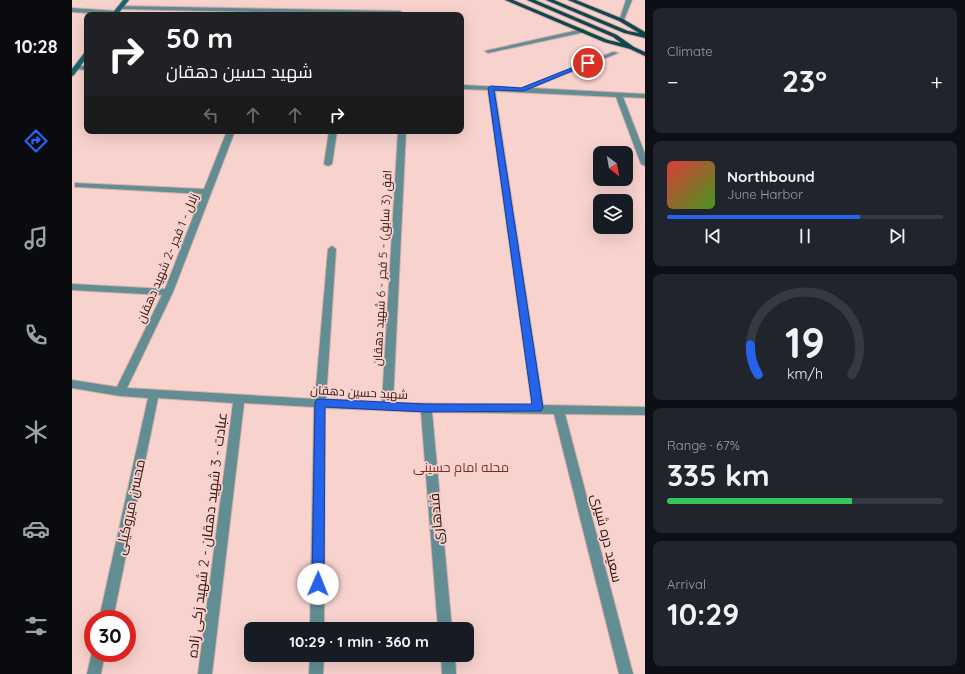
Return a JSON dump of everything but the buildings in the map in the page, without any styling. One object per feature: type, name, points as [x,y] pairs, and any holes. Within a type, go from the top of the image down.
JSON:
[{"type":"main road","points":[[117,12],[126,0]]},
{"type":"main road","points":[[508,0],[606,41],[632,48],[645,54]]},
{"type":"main road","points":[[530,0],[615,36],[632,48]]},
{"type":"main road","points":[[549,0],[626,32],[645,35]]},
{"type":"main road","points":[[571,0],[622,20],[645,35]]},
{"type":"main road","points":[[72,74],[84,57]]},
{"type":"street","points":[[622,20],[628,0]]},
{"type":"street","points":[[72,10],[117,12]]},
{"type":"street","points":[[488,51],[583,31]]},
{"type":"street","points":[[522,90],[615,53]]},
{"type":"street","points":[[76,68],[84,68]]},
{"type":"street","points":[[464,87],[645,96]]},
{"type":"street","points":[[491,88],[538,408]]},
{"type":"street","points":[[619,95],[645,164]]},
{"type":"street","name":"زلال - 1 فجر -2 شهید دهقان","points":[[120,392],[168,292],[230,134]]},
{"type":"street","points":[[328,164],[333,134]]},
{"type":"street","name":"افق (3 سابق) - 5 فجر - 6 شهید دهقان","points":[[387,407],[402,134]]},
{"type":"street","points":[[78,185],[207,192]]},
{"type":"street","points":[[317,622],[320,403],[332,248]]},
{"type":"street","points":[[72,287],[168,292]]},
{"type":"street","name":"شهید حسین دهقان","points":[[72,384],[120,392],[387,407],[538,408],[645,411]]},
{"type":"street","name":"محسن میروکیلی","points":[[108,610],[154,394]]},
{"type":"street","name":"عبادت - 3 شهید دهقان - 2 شهید زکی زاده","points":[[205,674],[239,399]]},
{"type":"street","name":"قندهاری","points":[[426,408],[444,622]]},
{"type":"street","name":"سعید دره شیری","points":[[558,409],[626,674]]},
{"type":"street","points":[[94,674],[96,662]]},
{"type":"street","points":[[316,674],[317,662]]},
{"type":"street","points":[[448,662],[449,674]]},
{"type":"district","name":"محله امام حسینی","points":[[461,467]]},
{"type":"route","points":[[318,584],[320,403],[426,408],[538,408],[491,88],[522,90],[588,63]]}]
